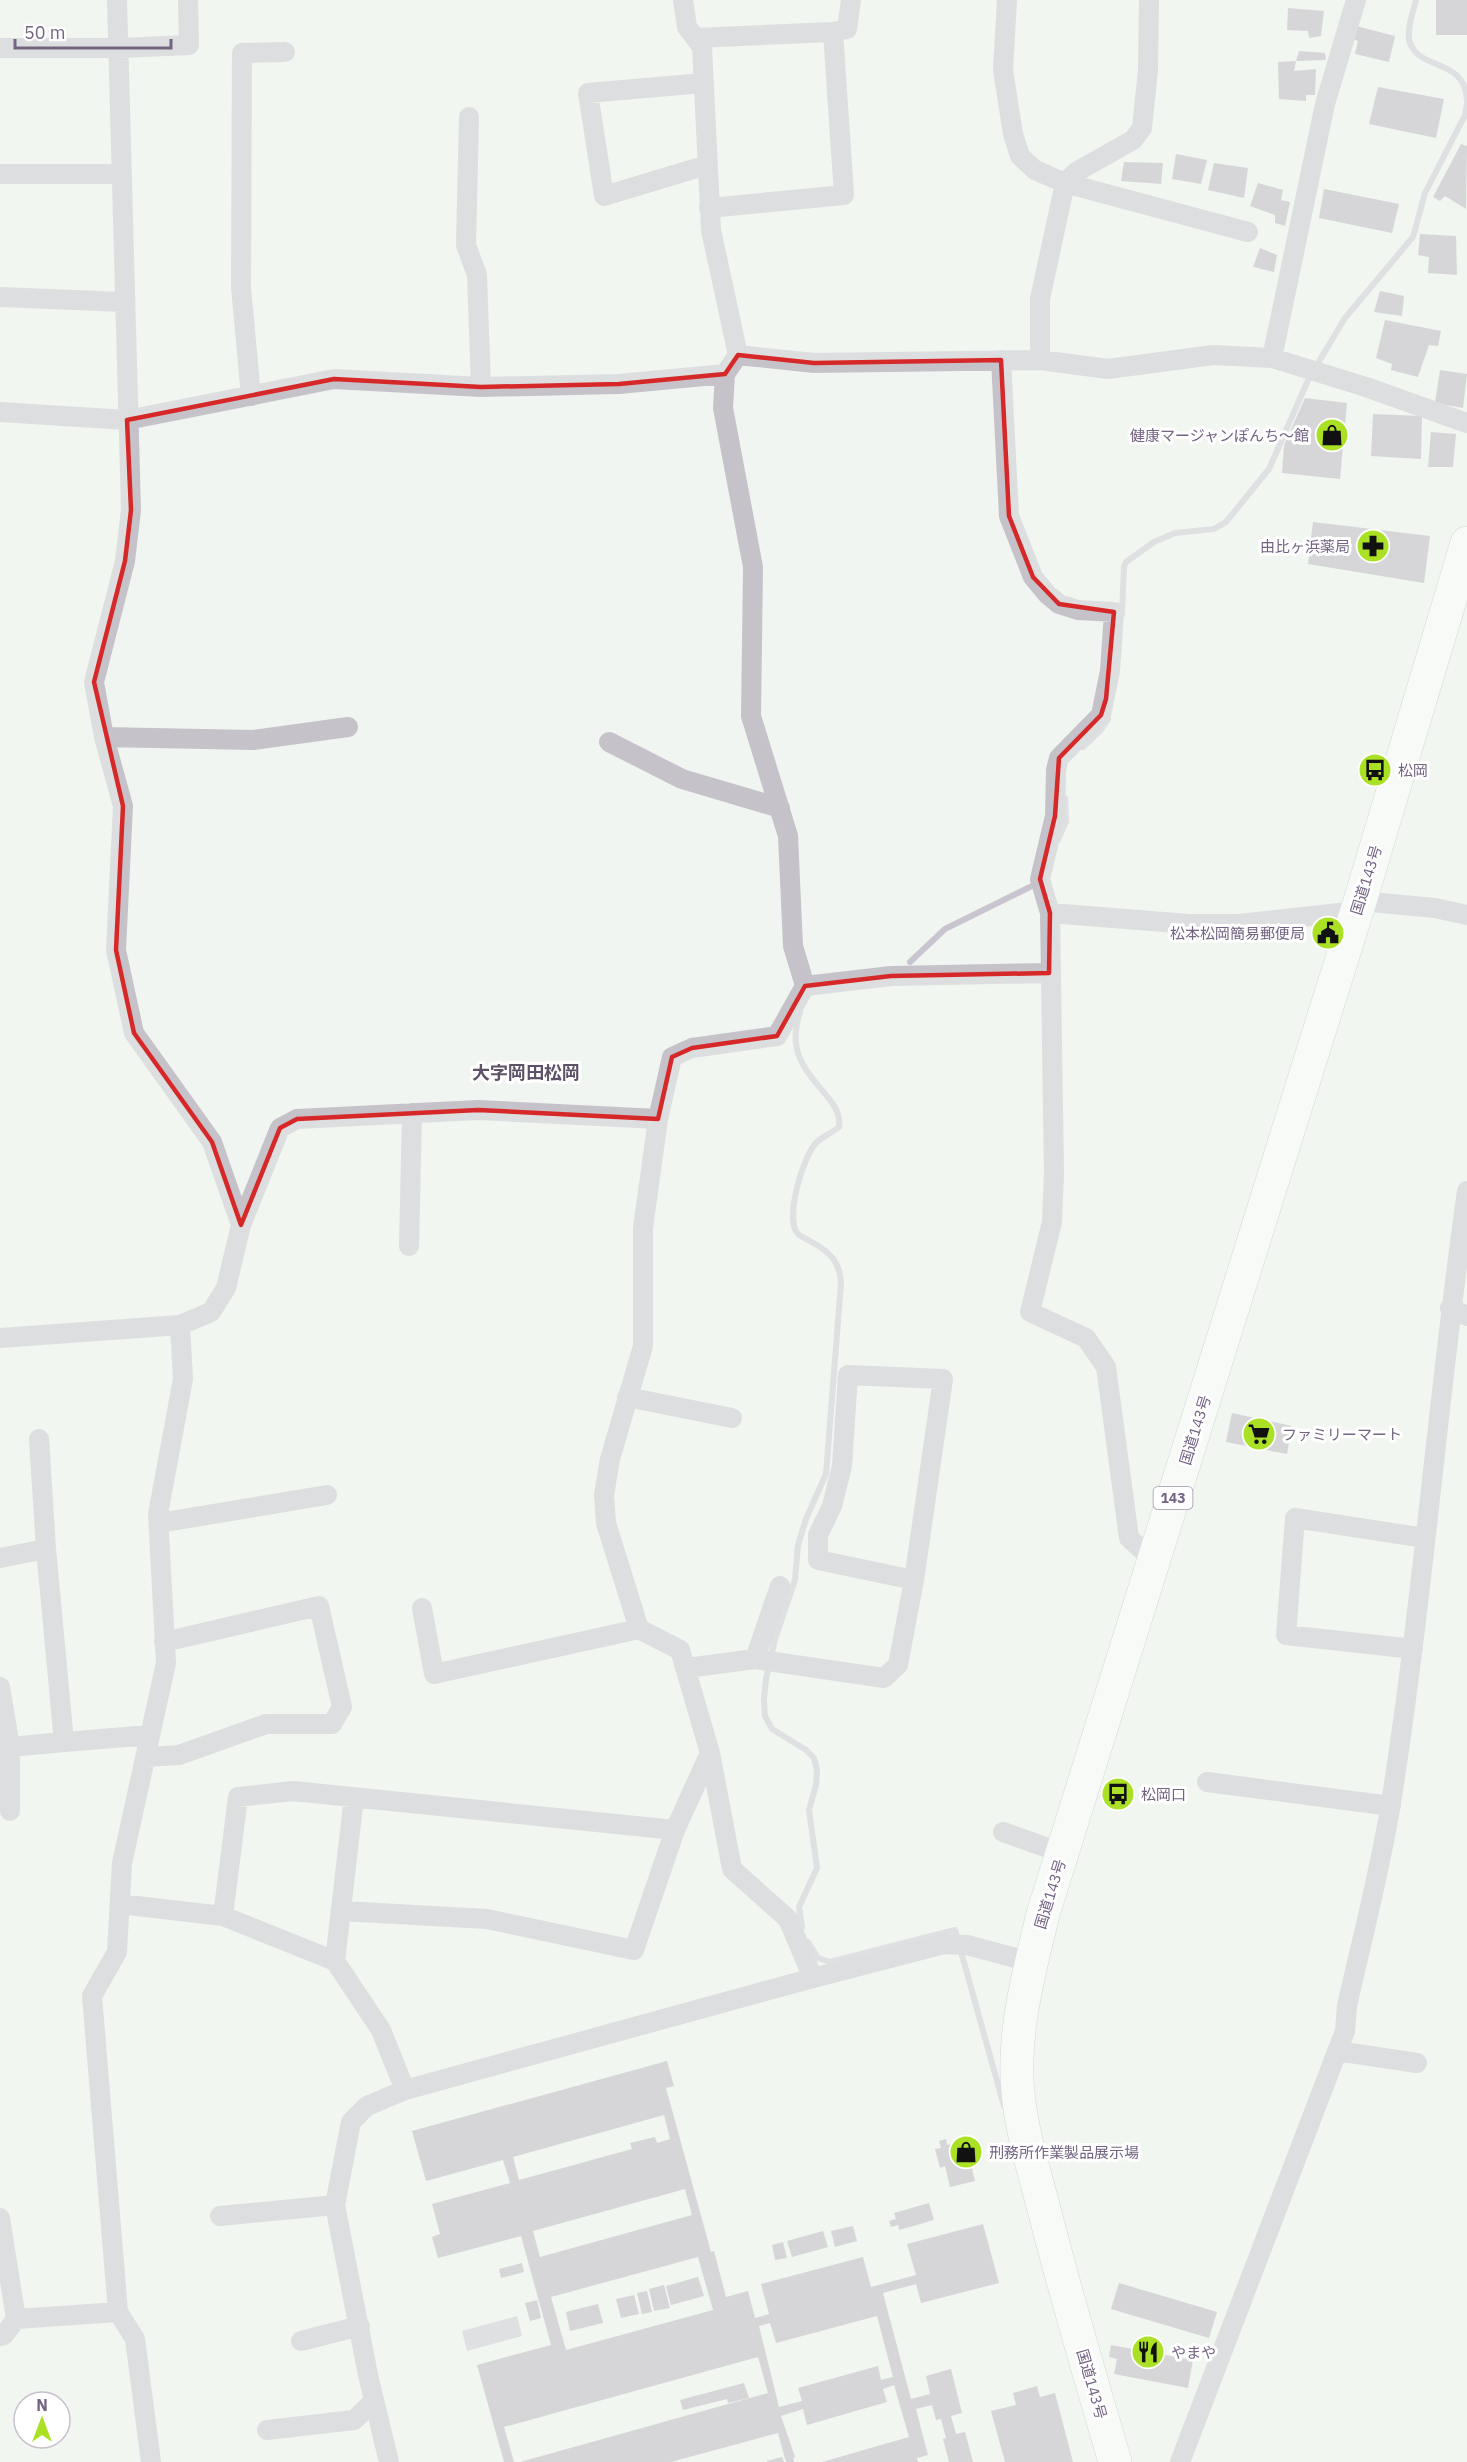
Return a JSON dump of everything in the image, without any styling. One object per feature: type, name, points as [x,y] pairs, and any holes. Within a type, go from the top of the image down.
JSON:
[{"type":"highway","name":"国道143号","points":[[1115,2462],[1051,2237],[1025,2136],[1018,2093],[1017,2052],[1021,2010],[1043,1914],[1358,906],[1467,543]]},
{"type":"street","points":[[117,0],[131,510],[125,561],[94,682],[104,737],[123,806],[116,950],[135,1033],[212,1142],[241,1225]]},
{"type":"street","points":[[0,48],[118,48],[189,45],[188,0]]},
{"type":"street","points":[[639,1629],[606,1523],[604,1495],[610,1459],[643,1346],[643,1228],[658,1119],[672,1057],[692,1048],[777,1036],[805,986],[793,946],[788,836],[751,716],[753,567],[723,408],[725,374],[738,355],[711,230],[702,47],[687,27],[683,0]]},
{"type":"street","points":[[696,38],[833,32],[847,29],[851,0]]},
{"type":"street","points":[[1007,0],[1003,70],[1013,135],[1020,156],[1035,170],[1065,183],[1248,232]]},
{"type":"street","points":[[1040,360],[1040,299],[1065,183],[1076,172],[1133,140],[1142,128],[1148,70],[1149,0]]},
{"type":"street","points":[[1272,358],[1325,104],[1356,0]]},
{"type":"street","points":[[709,208],[844,195],[833,32]]},
{"type":"street","points":[[251,396],[241,286],[242,52],[285,51]]},
{"type":"street","points":[[703,83],[588,93],[604,196],[707,165]]},
{"type":"street","points":[[469,117],[466,245],[477,275],[482,387]]},
{"type":"street","points":[[0,174],[121,174]]},
{"type":"street","points":[[0,297],[124,302]]},
{"type":"street","points":[[738,355],[814,363],[1040,360],[1108,369],[1213,355],[1272,358],[1366,387],[1467,423]]},
{"type":"street","points":[[1001,360],[1009,516],[1033,578],[1059,604],[1078,610],[1114,612],[1110,671],[1101,715],[1059,758],[1056,771],[1055,816],[1041,882],[1050,913],[1049,972],[1054,1173],[1052,1222],[1030,1312],[1086,1338],[1106,1367],[1129,1538],[1154,1561]]},
{"type":"street","points":[[0,412],[128,420],[334,379],[482,387],[619,384],[725,374]]},
{"type":"street","points":[[104,737],[253,740],[348,727]]},
{"type":"street","points":[[609,742],[682,779],[780,808]]},
{"type":"street","points":[[1050,913],[1189,924],[1239,924],[1358,906],[1435,908],[1467,915]]},
{"type":"street","points":[[805,986],[891,976],[1049,972]]},
{"type":"street","points":[[0,1338],[180,1325],[211,1312],[226,1288],[241,1225],[280,1128],[297,1119],[478,1110],[658,1119]]},
{"type":"street","points":[[409,1246],[412,1113]]},
{"type":"street","points":[[1180,2462],[1345,2031],[1347,2006],[1391,1806],[1413,1649],[1425,1538],[1459,1312],[1467,1191]]},
{"type":"street","points":[[151,2462],[135,2339],[118,2312],[92,1996],[117,1952],[122,1863],[166,1663],[158,1514],[183,1379],[180,1325]]},
{"type":"street","points":[[687,1668],[764,1661],[884,1678],[898,1665],[914,1580],[942,1379],[848,1375],[842,1466],[832,1506],[818,1535],[818,1560],[914,1580]]},
{"type":"street","points":[[627,1397],[732,1418]]},
{"type":"street","points":[[39,1439],[46,1549],[64,1742]]},
{"type":"street","points":[[159,1523],[327,1495]]},
{"type":"street","points":[[1413,1649],[1286,1635],[1294,1518],[1425,1538]]},
{"type":"street","points":[[0,1558],[46,1549]]},
{"type":"street","points":[[764,1661],[780,1586]]},
{"type":"street","points":[[145,1757],[179,1755],[266,1724],[332,1724],[342,1707],[319,1606],[164,1642]]},
{"type":"street","points":[[422,1608],[434,1674],[639,1629],[680,1650],[710,1753],[732,1869],[788,1919],[813,1978]]},
{"type":"street","points":[[0,1687],[10,1747],[10,1810]]},
{"type":"street","points":[[10,1747],[150,1735]]},
{"type":"street","points":[[342,1911],[487,1919],[634,1950],[675,1830],[710,1753]]},
{"type":"street","points":[[1207,1782],[1391,1806]]},
{"type":"street","points":[[223,1916],[238,1797],[292,1791],[675,1830]]},
{"type":"street","points":[[335,1961],[354,1797]]},
{"type":"street","points":[[1003,1832],[1062,1853]]},
{"type":"street","points":[[120,1904],[223,1916],[335,1961],[381,2030],[405,2090]]},
{"type":"street","points":[[389,2462],[374,2401],[335,2205],[351,2122],[367,2106],[405,2090],[945,1944],[967,1945],[1031,1962]]},
{"type":"street","points":[[1337,2051],[1417,2063]]},
{"type":"street","points":[[220,2216],[335,2205]]},
{"type":"street","points":[[0,2218],[4,2264],[16,2319],[4,2335],[0,2336]]},
{"type":"street","points":[[16,2319],[118,2312]]},
{"type":"street","points":[[301,2341],[360,2326]]},
{"type":"street","points":[[267,2430],[354,2420],[374,2401]]},
{"type":"highlighted area","points":[[738,355],[814,363],[1001,360],[1009,516],[1033,577],[1059,604],[1114,612],[1106,699],[1101,715],[1059,758],[1055,816],[1040,879],[1050,913],[1049,973],[891,976],[805,986],[777,1036],[692,1048],[672,1057],[658,1119],[478,1110],[297,1119],[280,1128],[241,1225],[212,1142],[134,1033],[116,950],[123,806],[94,682],[125,561],[131,510],[127,420],[334,379],[481,387],[619,384],[725,374]]},
{"type":"shaded area","points":[[517,2316],[522,2336],[467,2351],[462,2331]]},
{"type":"building","points":[[1436,0],[1467,0],[1467,35],[1436,35]]},
{"type":"building","points":[[1288,8],[1324,11],[1321,36],[1309,38],[1308,31],[1287,30]]},
{"type":"building","points":[[1352,25],[1395,36],[1389,62],[1355,54],[1358,41],[1349,38]]},
{"type":"building","points":[[1299,51],[1325,53],[1326,60],[1296,61]]},
{"type":"building","points":[[1296,61],[1294,71],[1316,69],[1315,95],[1306,95],[1306,101],[1279,99],[1278,62]]},
{"type":"building","points":[[1378,87],[1444,99],[1436,138],[1369,124]]},
{"type":"building","points":[[1461,144],[1467,146],[1466,209],[1445,196],[1440,201],[1433,197]]},
{"type":"building","points":[[1176,154],[1207,160],[1201,184],[1172,179]]},
{"type":"building","points":[[1124,162],[1163,163],[1161,184],[1121,181]]},
{"type":"building","points":[[1214,163],[1248,168],[1244,198],[1208,190]]},
{"type":"building","points":[[1258,183],[1283,190],[1281,200],[1290,202],[1285,226],[1275,223],[1275,215],[1250,206]]},
{"type":"building","points":[[1324,189],[1399,204],[1392,233],[1319,218]]},
{"type":"building","points":[[1420,234],[1456,236],[1457,275],[1428,273],[1429,257],[1418,255]]},
{"type":"building","points":[[1260,248],[1277,255],[1274,272],[1253,267]]},
{"type":"building","points":[[1380,291],[1404,296],[1402,316],[1374,312]]},
{"type":"building","points":[[1385,320],[1441,331],[1438,346],[1429,345],[1418,377],[1391,370],[1392,364],[1376,358]]},
{"type":"building","points":[[1440,370],[1467,374],[1463,408],[1435,403]]},
{"type":"building","points":[[1305,398],[1347,403],[1340,479],[1282,473],[1284,445]]},
{"type":"building","points":[[1373,414],[1422,416],[1421,459],[1371,456]]},
{"type":"building","points":[[1431,432],[1456,434],[1453,467],[1428,467]]},
{"type":"building","points":[[1313,522],[1430,536],[1424,583],[1308,564]]},
{"type":"building","name":"ファミリーマート","points":[[1232,1413],[1292,1426],[1287,1454],[1226,1442]]},
{"type":"building","points":[[667,2061],[674,2086],[666,2088],[711,2252],[714,2251],[726,2297],[748,2291],[755,2318],[769,2314],[761,2284],[863,2257],[871,2287],[916,2275],[907,2244],[983,2224],[999,2283],[921,2303],[916,2284],[883,2293],[911,2399],[930,2394],[926,2376],[951,2369],[962,2413],[951,2416],[956,2434],[965,2432],[973,2462],[949,2462],[941,2419],[936,2420],[932,2405],[916,2409],[928,2455],[917,2458],[918,2462],[822,2462],[909,2437],[894,2385],[883,2389],[887,2402],[807,2425],[803,2409],[781,2416],[795,2457],[794,2462],[787,2462],[785,2459],[778,2433],[671,2462],[520,2462],[768,2393],[758,2357],[504,2427],[514,2462],[504,2462],[477,2365],[551,2345],[521,2236],[438,2258],[432,2237],[440,2234],[432,2204],[510,2183],[503,2160],[426,2181],[412,2131]],"holes":[[[664,2115],[670,2139],[657,2143],[655,2137],[630,2143],[632,2149],[519,2180],[513,2157]],[[685,2189],[692,2215],[540,2257],[533,2231]],[[698,2257],[713,2310],[566,2350],[551,2297]],[[877,2316],[893,2377],[881,2380],[878,2366],[798,2388],[802,2401],[779,2407],[759,2326],[770,2323],[776,2343]]]},
{"type":"building","points":[[946,2139],[947,2145],[965,2140],[975,2181],[950,2187],[945,2166],[940,2168],[935,2149],[941,2148],[939,2141]]},
{"type":"building","points":[[929,2203],[934,2220],[899,2230],[898,2225],[891,2227],[889,2221],[896,2219],[894,2213]]},
{"type":"building","points":[[853,2226],[857,2241],[835,2247],[831,2231]]},
{"type":"building","points":[[823,2231],[828,2247],[792,2257],[787,2241]]},
{"type":"building","points":[[783,2242],[787,2258],[775,2260],[772,2245]]},
{"type":"building","points":[[522,2263],[524,2272],[501,2278],[499,2269]]},
{"type":"building","points":[[698,2277],[704,2296],[671,2305],[666,2286]]},
{"type":"building","points":[[1119,2283],[1217,2312],[1209,2338],[1111,2309]]},
{"type":"building","points":[[664,2285],[670,2308],[654,2311],[649,2289]]},
{"type":"building","points":[[647,2291],[652,2312],[642,2314],[637,2293]]},
{"type":"building","points":[[634,2295],[639,2314],[621,2318],[616,2299]]},
{"type":"building","points":[[537,2300],[541,2318],[530,2321],[525,2303]]},
{"type":"building","points":[[598,2304],[603,2323],[570,2331],[566,2312]]},
{"type":"building","points":[[1111,2345],[1193,2360],[1188,2388],[1114,2374],[1117,2359],[1109,2357]]},
{"type":"building","points":[[744,2383],[749,2398],[728,2403],[727,2399],[683,2410],[680,2400]]},
{"type":"building","points":[[1037,2386],[1040,2397],[1055,2393],[1073,2462],[1005,2462],[991,2411],[1016,2405],[1013,2393]]},
{"type":"building","points":[[782,2457],[784,2462],[767,2462],[767,2461]]},
{"type":"waterway","points":[[1416,0],[1409,27],[1410,43],[1415,52],[1423,58],[1459,77],[1467,100]]},
{"type":"waterway","points":[[1122,614],[1126,562],[1154,542],[1175,533],[1214,529],[1226,522],[1269,469],[1309,378],[1345,318],[1413,237],[1425,193],[1465,115],[1467,104]]},
{"type":"waterway","points":[[1083,747],[1100,731],[1108,719]]},
{"type":"waterway","points":[[1058,840],[1066,821],[1065,798]]},
{"type":"waterway","points":[[910,962],[945,929],[1038,883]]},
{"type":"waterway","points":[[800,1012],[796,1034],[798,1052],[804,1067],[832,1103],[838,1115],[839,1127],[817,1142],[806,1160],[794,1202],[794,1227],[799,1235],[832,1257],[838,1268],[841,1283],[826,1474],[806,1519],[798,1545],[795,1580],[775,1639],[764,1700],[765,1716],[772,1729],[806,1750],[814,1758],[817,1770],[816,1785],[809,1810],[817,1868],[799,1907],[802,1927]]},
{"type":"waterway","points":[[808,1942],[818,1958],[830,1962],[955,1930],[1004,2106]]},
{"type":"place","name":"健康マージャンぽんち～館","points":[[1332,435]]},
{"type":"place","name":"由比ヶ浜薬局","points":[[1373,546]]},
{"type":"place","name":"松岡","points":[[1375,770]]},
{"type":"place","name":"松本松岡簡易郵便局","points":[[1328,933]]},
{"type":"place","name":"ファミリーマート","points":[[1259,1434]]},
{"type":"place","name":"松岡口","points":[[1118,1794]]},
{"type":"place","name":"刑務所作業製品展示場","points":[[966,2152]]},
{"type":"place","name":"やまや","points":[[1148,2352]]},
{"type":"district","name":"大字岡田松岡","points":[[526,1072]]}]
